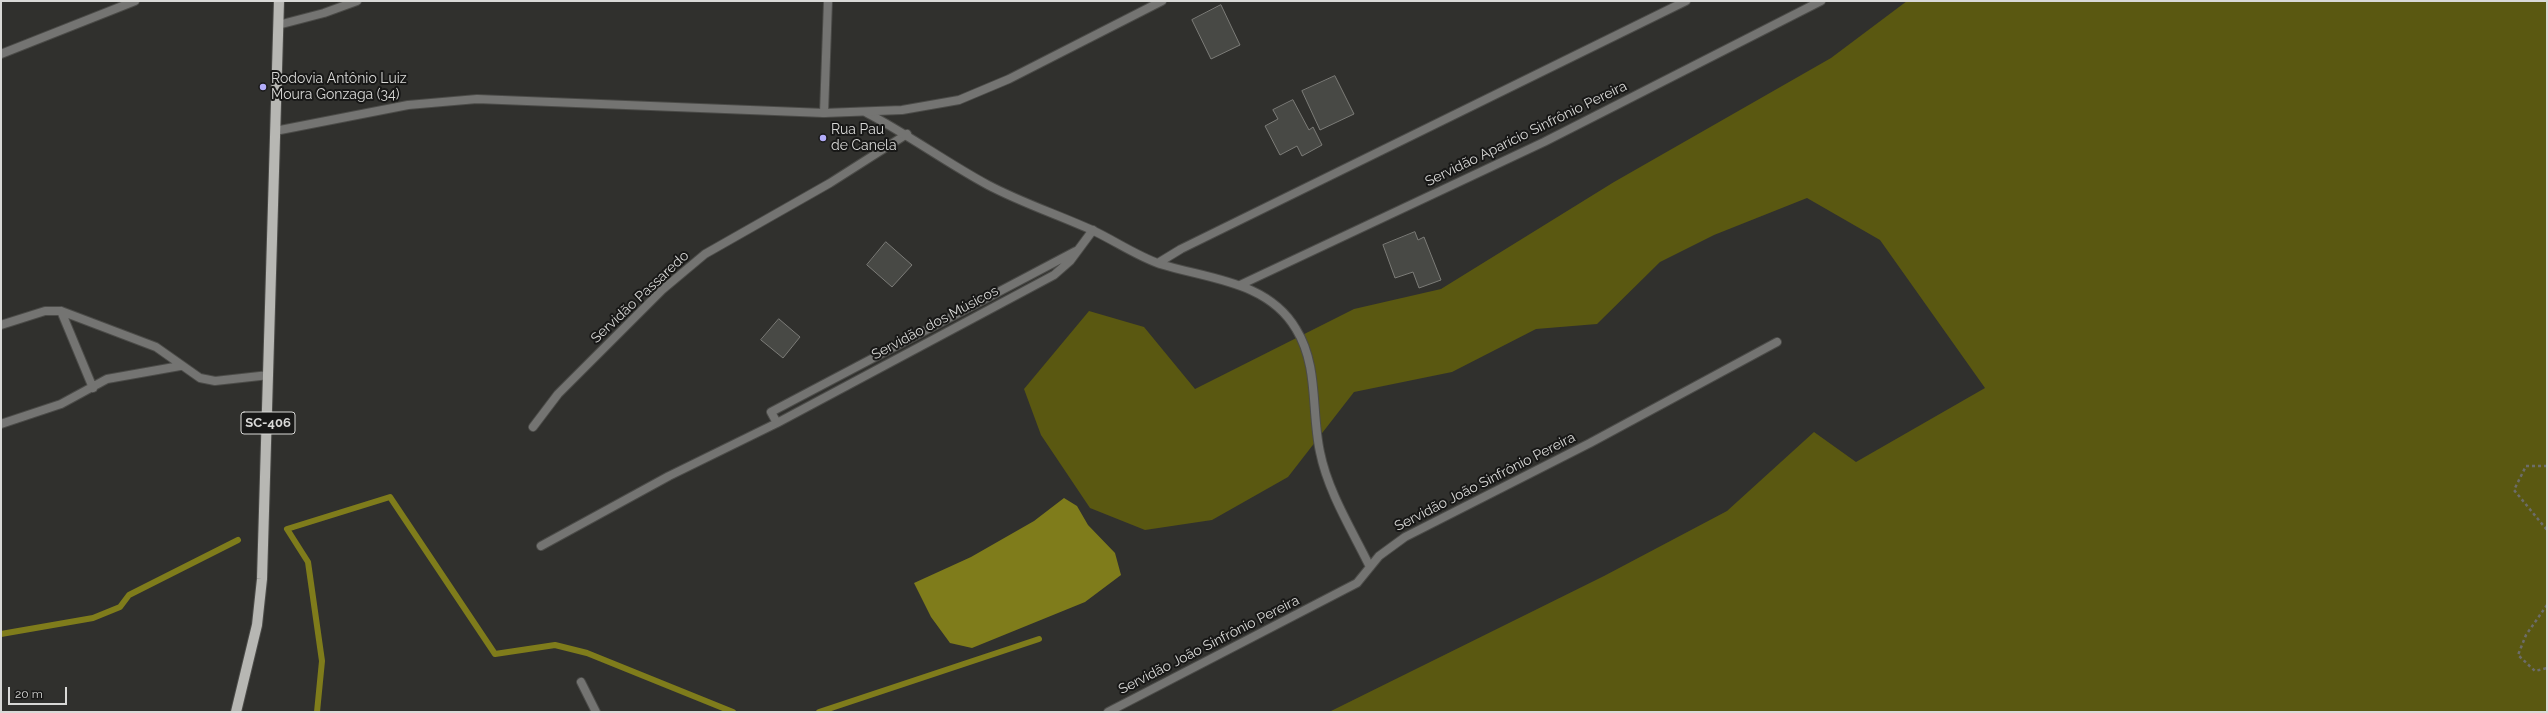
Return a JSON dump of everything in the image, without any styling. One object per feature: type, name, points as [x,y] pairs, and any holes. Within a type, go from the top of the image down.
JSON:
[{"type":"main road","name":"SC-406","points":[[236,712],[257,625],[262,579],[279,1]]},
{"type":"street","points":[[1,54],[135,1]]},
{"type":"street","points":[[278,25],[324,13],[357,1]]},
{"type":"street","points":[[824,113],[828,1]]},
{"type":"street","points":[[275,131],[408,104],[477,99],[824,113],[867,113],[935,106],[984,91],[1162,1]]},
{"type":"street","points":[[1158,263],[1181,250],[1686,1]]},
{"type":"street","name":"Servidão Aparício Sinfrônio Pereira","points":[[1240,285],[1544,142],[1821,1]]},
{"type":"street","points":[[867,113],[908,134],[988,184],[1093,230],[1158,263],[1240,285],[1268,299],[1286,314],[1307,350],[1320,453],[1337,499],[1370,567]]},
{"type":"street","name":"Servidão Passaredo","points":[[533,427],[558,394],[662,290],[705,254],[830,183],[908,134]]},
{"type":"street","name":"Servidão dos Músicos","points":[[541,546],[669,476],[777,423],[1054,275],[1079,249],[1093,230]]},
{"type":"street","points":[[777,423],[771,412],[1079,249]]},
{"type":"street","points":[[1,325],[45,311],[61,311],[156,347],[180,366],[200,378],[215,381],[269,375]]},
{"type":"street","points":[[61,311],[93,388]]},
{"type":"street","points":[[921,333],[927,344]]},
{"type":"street","name":"Servidão João Sinfrônio Pereira","points":[[1108,712],[1357,584],[1380,556],[1405,537],[1590,443],[1777,342]]},
{"type":"street","points":[[872,358],[877,369]]},
{"type":"street","points":[[1,424],[61,404],[108,379],[180,366]]},
{"type":"street","points":[[581,682],[596,712]]},
{"type":"path","points":[[2547,466],[2526,466],[2514,490],[2547,530]]},
{"type":"path","points":[[2547,605],[2526,635],[2518,655],[2535,671],[2547,668]]},
{"type":"shaded area","points":[[1907,1],[2547,1],[2547,712],[1329,712],[1604,576],[1727,511],[1814,432],[1856,462],[1985,388],[1880,240],[1807,198],[1714,235],[1660,262],[1597,324],[1536,329],[1452,372],[1354,392],[1288,477],[1212,520],[1145,530],[1090,508],[1041,435],[1024,389],[1089,311],[1144,327],[1195,389],[1354,309],[1441,289],[1614,182],[1831,58]]},
{"type":"shaded area","points":[[1064,498],[1077,506],[1088,525],[1115,553],[1121,575],[1085,602],[972,648],[950,643],[931,617],[914,583],[971,557],[1034,521]]},
{"type":"building","points":[[1221,5],[1240,45],[1211,59],[1192,20]]},
{"type":"building","points":[[1335,76],[1354,114],[1320,130],[1302,91]]},
{"type":"building","points":[[1293,100],[1309,130],[1313,127],[1322,145],[1302,156],[1297,146],[1280,155],[1265,126],[1278,119],[1273,110]]},
{"type":"building","points":[[1415,232],[1418,240],[1424,237],[1441,280],[1419,288],[1413,272],[1395,278],[1383,245]]},
{"type":"building","points":[[886,242],[912,265],[892,287],[867,265]]},
{"type":"building","points":[[779,319],[800,337],[783,358],[761,340]]},
{"type":"waterway","points":[[317,712],[322,661],[308,562],[287,529],[390,497],[495,654],[555,645],[587,653],[733,712]]},
{"type":"waterway","points":[[1,634],[93,618],[120,607],[129,595],[238,540]]},
{"type":"waterway","points":[[819,712],[1039,639]]},
{"type":"place","name":"Rodovia Antônio Luiz Moura Gonzaga (34)","points":[[263,87]]},
{"type":"place","name":"Rua Pau de Canela","points":[[823,138]]}]
